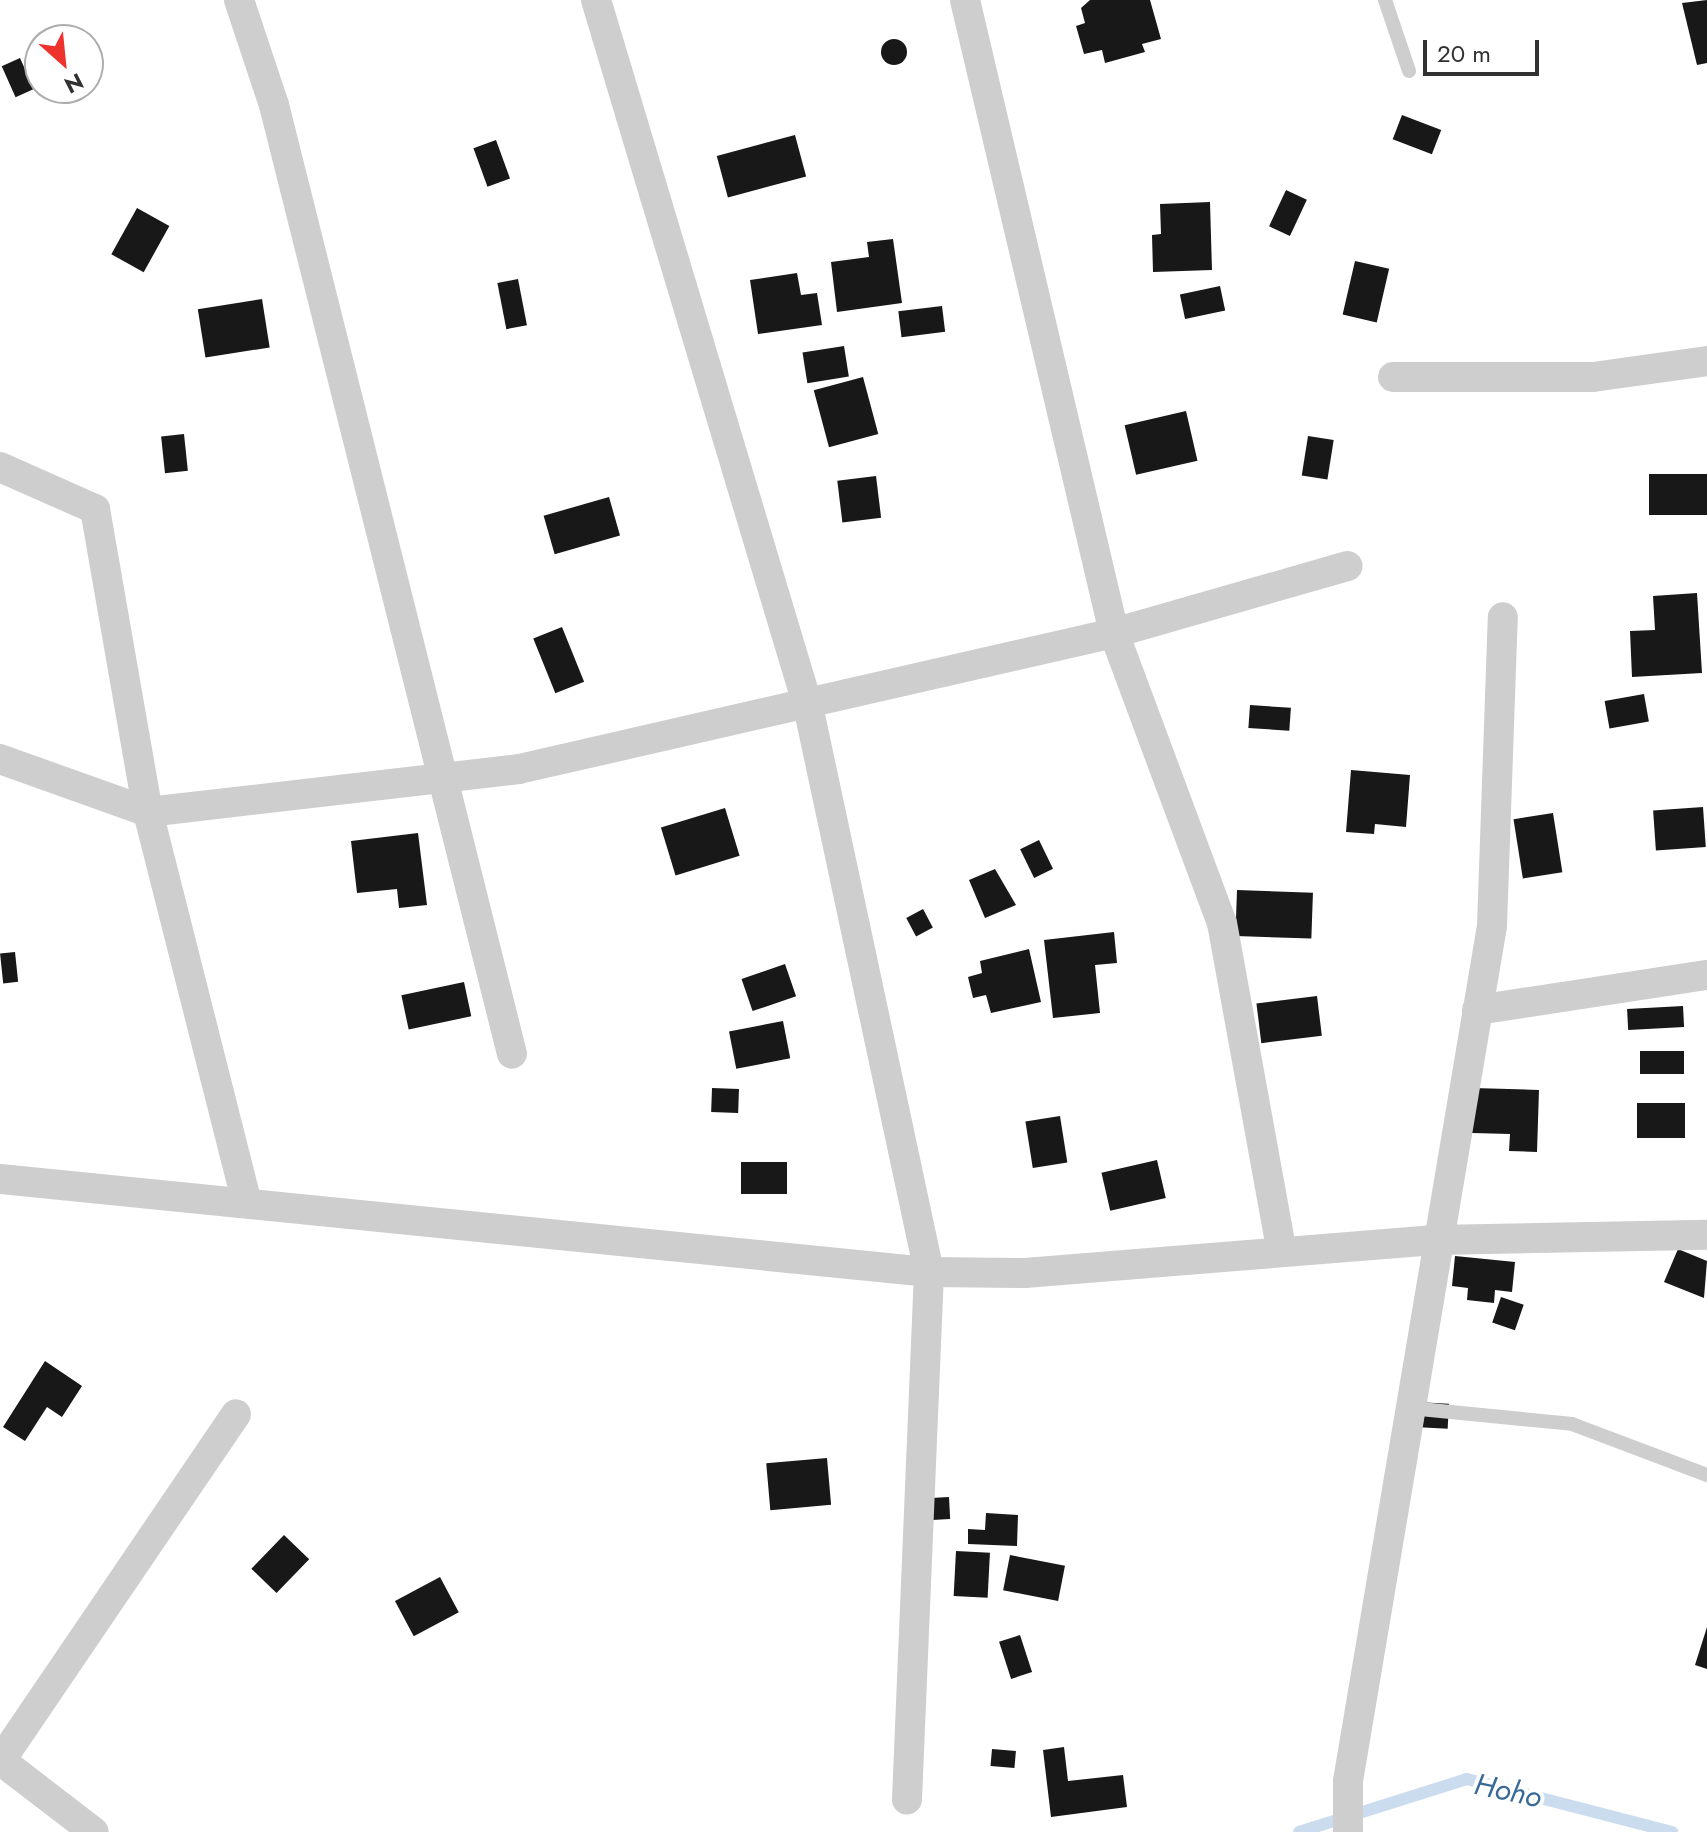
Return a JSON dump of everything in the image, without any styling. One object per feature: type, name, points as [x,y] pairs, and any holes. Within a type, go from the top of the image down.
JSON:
[{"type":"street","points":[[239,0],[274,105],[512,1054]]},
{"type":"street","points":[[596,0],[808,706],[929,1272],[907,1800]]},
{"type":"street","points":[[965,0],[1114,633],[1222,923],[1282,1252]]},
{"type":"street","points":[[1393,377],[1593,377],[1707,361]]},
{"type":"street","points":[[0,467],[95,509],[148,812],[246,1199]]},
{"type":"street","points":[[0,759],[148,812],[519,769],[808,706],[1114,633],[1348,566]]},
{"type":"street","points":[[1348,1832],[1348,1781],[1435,1240],[1492,926],[1503,617]]},
{"type":"street","points":[[1477,1010],[1707,975]]},
{"type":"street","points":[[0,1179],[246,1199],[929,1272],[1025,1273],[1435,1240],[1707,1235]]},
{"type":"street","points":[[94,1832],[0,1760],[236,1414]]},
{"type":"lane","points":[[1385,0],[1409,71]]},
{"type":"lane","points":[[1408,1407],[1572,1424],[1707,1475]]},
{"type":"building","points":[[1090,0],[1150,0],[1161,39],[1142,44],[1145,52],[1105,63],[1102,50],[1084,54],[1076,26],[1085,23],[1081,8]]},
{"type":"building","points":[[1707,0],[1707,63],[1697,65],[1682,3]]},
{"type":"building","points":[[894,39],[903,43],[907,52],[903,61],[894,65],[885,61],[881,52],[885,43]]},
{"type":"building","points":[[20,58],[24,67],[24,93],[16,97],[2,66]]},
{"type":"building","points":[[1402,115],[1441,130],[1432,154],[1393,139]]},
{"type":"building","points":[[795,135],[806,177],[728,197],[717,156]]},
{"type":"building","points":[[496,140],[510,179],[487,187],[473,148]]},
{"type":"building","points":[[1286,190],[1307,200],[1290,236],[1269,226]]},
{"type":"building","points":[[1210,202],[1212,270],[1153,272],[1152,235],[1161,234],[1160,204]]},
{"type":"building","points":[[137,208],[169,226],[144,272],[111,254]]},
{"type":"building","points":[[893,239],[902,303],[837,312],[831,262],[869,257],[867,242]]},
{"type":"building","points":[[1355,261],[1389,269],[1377,322],[1343,315]]},
{"type":"building","points":[[797,273],[801,295],[817,293],[822,325],[758,334],[750,280]]},
{"type":"building","points":[[518,279],[527,325],[506,329],[497,283]]},
{"type":"building","points":[[1220,286],[1225,310],[1185,319],[1180,295]]},
{"type":"building","points":[[262,299],[270,347],[205,358],[198,309]]},
{"type":"building","points":[[942,306],[945,332],[901,337],[898,311]]},
{"type":"building","points":[[844,346],[849,377],[807,383],[803,353]]},
{"type":"building","points":[[863,377],[878,434],[829,447],[814,390]]},
{"type":"building","points":[[1186,411],[1197,461],[1136,475],[1125,425]]},
{"type":"building","points":[[184,434],[188,471],[165,473],[161,436]]},
{"type":"building","points":[[1308,436],[1334,440],[1327,480],[1302,476]]},
{"type":"building","points":[[1649,474],[1707,474],[1707,515],[1649,515]]},
{"type":"building","points":[[876,476],[881,518],[842,522],[837,481]]},
{"type":"building","points":[[609,497],[620,535],[555,554],[544,516]]},
{"type":"building","points":[[1697,593],[1702,673],[1632,677],[1630,631],[1655,630],[1653,596]]},
{"type":"building","points":[[562,627],[584,682],[555,693],[533,639]]},
{"type":"building","points":[[1644,694],[1649,722],[1609,729],[1605,701]]},
{"type":"building","points":[[1250,705],[1291,708],[1289,731],[1248,728]]},
{"type":"building","points":[[1351,770],[1410,775],[1406,827],[1375,824],[1374,834],[1346,832]]},
{"type":"building","points":[[1703,807],[1706,847],[1656,850],[1653,810]]},
{"type":"building","points":[[725,808],[740,856],[676,875],[661,828]]},
{"type":"building","points":[[1553,813],[1562,872],[1523,879],[1513,819]]},
{"type":"building","points":[[418,833],[427,905],[399,908],[397,889],[357,893],[351,841]]},
{"type":"building","points":[[1039,840],[1053,869],[1034,878],[1020,849]]},
{"type":"building","points":[[995,869],[1016,905],[985,918],[969,880]]},
{"type":"building","points":[[1237,890],[1313,893],[1311,939],[1235,936]]},
{"type":"building","points":[[923,909],[933,928],[916,936],[906,918]]},
{"type":"building","points":[[1114,932],[1117,963],[1095,965],[1100,1013],[1053,1018],[1044,940]]},
{"type":"building","points":[[1029,949],[1041,1002],[991,1013],[986,995],[973,998],[968,977],[982,973],[980,961]]},
{"type":"building","points":[[15,952],[18,982],[3,983],[0,954]]},
{"type":"building","points":[[785,964],[796,996],[753,1011],[742,979]]},
{"type":"building","points":[[464,982],[471,1016],[409,1030],[401,995]]},
{"type":"building","points":[[1317,996],[1322,1036],[1261,1043],[1256,1003]]},
{"type":"building","points":[[1683,1006],[1684,1027],[1628,1030],[1627,1009]]},
{"type":"building","points":[[783,1021],[790,1058],[736,1069],[729,1031]]},
{"type":"building","points":[[1640,1051],[1684,1051],[1684,1074],[1640,1074]]},
{"type":"building","points":[[712,1088],[739,1089],[738,1113],[711,1112]]},
{"type":"building","points":[[1473,1088],[1539,1090],[1537,1152],[1509,1151],[1510,1134],[1472,1133]]},
{"type":"building","points":[[1637,1103],[1685,1103],[1685,1138],[1637,1138]]},
{"type":"building","points":[[1060,1116],[1067,1162],[1033,1168],[1025,1121]]},
{"type":"building","points":[[1157,1160],[1166,1198],[1110,1211],[1101,1173]]},
{"type":"building","points":[[741,1162],[787,1162],[787,1194],[741,1194]]},
{"type":"building","points":[[1678,1249],[1707,1261],[1704,1298],[1664,1282]]},
{"type":"building","points":[[1455,1256],[1515,1262],[1512,1292],[1495,1290],[1494,1303],[1467,1300],[1468,1288],[1452,1286]]},
{"type":"building","points":[[1501,1297],[1524,1305],[1515,1330],[1492,1323]]},
{"type":"building","points":[[45,1361],[82,1386],[62,1417],[47,1407],[25,1441],[3,1427]]},
{"type":"building","points":[[1416,1402],[1449,1404],[1448,1429],[1415,1427]]},
{"type":"building","points":[[827,1458],[831,1505],[770,1510],[766,1463]]},
{"type":"building","points":[[949,1497],[950,1519],[918,1521],[917,1499]]},
{"type":"building","points":[[986,1513],[1018,1515],[1017,1546],[968,1544],[968,1529],[985,1530]]},
{"type":"building","points":[[284,1535],[309,1559],[277,1593],[251,1569]]},
{"type":"building","points":[[956,1551],[990,1553],[988,1598],[954,1596]]},
{"type":"building","points":[[1010,1555],[1065,1566],[1058,1601],[1003,1590]]},
{"type":"building","points":[[440,1577],[459,1612],[414,1636],[395,1601]]},
{"type":"building","points":[[1707,1627],[1707,1669],[1695,1665]]},
{"type":"building","points":[[1020,1635],[1032,1672],[1011,1679],[999,1642]]},
{"type":"building","points":[[1064,1747],[1068,1781],[1123,1775],[1127,1807],[1051,1817],[1043,1750]]},
{"type":"building","points":[[992,1749],[1016,1751],[1014,1768],[991,1766]]},
{"type":"waterway","name":"Hoho","points":[[1299,1832],[1467,1779],[1672,1832]]}]
